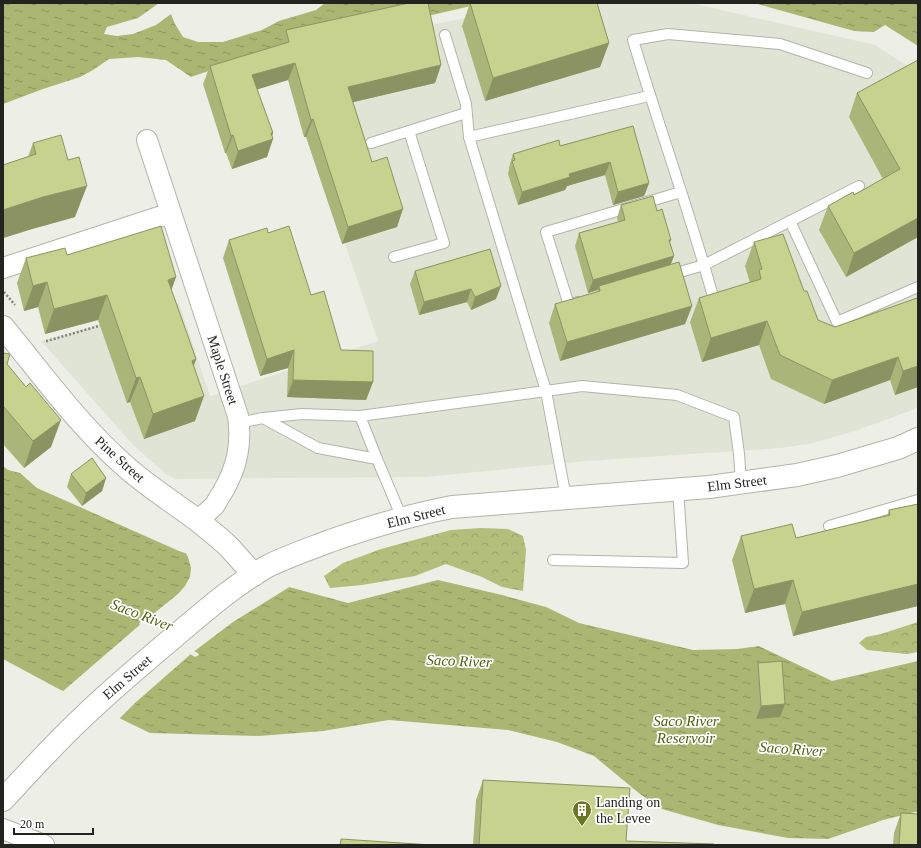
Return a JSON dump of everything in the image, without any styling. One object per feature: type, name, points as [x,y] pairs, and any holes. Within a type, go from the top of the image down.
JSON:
[{"type":"main road","name":"Pine Street","points":[[3,327],[72,412],[111,453],[126,467],[160,494],[197,520],[229,547],[254,575]]},
{"type":"main road","name":"Elm Street","points":[[3,800],[81,718],[124,678],[226,595],[254,575],[287,557],[358,531],[425,512],[452,507],[709,487],[797,475],[837,466],[898,448],[918,439]]},
{"type":"street","name":"Maple Street","points":[[147,140],[238,416],[239,423],[239,449],[236,464],[229,481],[214,506],[197,520]]},
{"type":"street","points":[[3,268],[171,213]]},
{"type":"street","points":[[3,829],[44,845]]},
{"type":"lane","points":[[714,300],[681,192],[649,96],[633,40],[668,34],[780,44],[867,73]]},
{"type":"lane","points":[[445,35],[466,104],[469,137],[546,391],[566,498]]},
{"type":"lane","points":[[469,137],[649,96]]},
{"type":"lane","points":[[371,143],[466,113]]},
{"type":"lane","points":[[394,257],[444,243],[409,131]]},
{"type":"lane","points":[[659,278],[704,265],[859,186]]},
{"type":"lane","points":[[584,300],[569,305],[546,232],[681,192]]},
{"type":"lane","points":[[790,221],[837,322],[918,286]]},
{"type":"lane","points":[[239,423],[263,418],[302,414],[360,416],[582,386],[677,395],[734,417],[741,483]]},
{"type":"lane","points":[[360,416],[402,518]]},
{"type":"lane","points":[[263,418],[318,448],[377,460]]},
{"type":"lane","points":[[553,560],[683,564],[678,489]]},
{"type":"lane","points":[[828,526],[918,500]]},
{"type":"path","points":[[47,341],[107,323]]},
{"type":"shaded area","points":[[538,3],[691,3],[875,45],[918,73],[918,407],[858,430],[813,443],[781,448],[587,461],[426,477],[175,479],[165,473],[134,446],[41,341],[179,303],[210,396],[378,341],[281,56]]},
{"type":"green space","points":[[481,528],[508,529],[523,536],[526,550],[523,591],[502,587],[482,577],[446,564],[415,576],[362,585],[330,588],[324,576],[343,563],[381,549],[451,530]]},
{"type":"green space","points":[[918,622],[918,652],[907,654],[867,650],[859,643],[866,637],[881,634]]},
{"type":"water","points":[[3,3],[159,3],[138,18],[107,27],[104,34],[117,36],[133,34],[156,25],[171,14],[183,37],[198,42],[223,42],[262,30],[279,21],[316,10],[325,3],[484,3],[328,39],[267,51],[191,77],[166,60],[138,57],[109,59],[80,77],[3,104]]},
{"type":"water","points":[[754,3],[918,3],[918,46],[885,25],[874,32],[854,31]]},
{"type":"water","name":"Saco River Reservoir","points":[[3,466],[8,470],[20,473],[37,488],[179,551],[267,581],[348,603],[438,580],[546,607],[579,623],[693,650],[737,649],[759,646],[832,681],[918,661],[918,812],[883,820],[828,839],[788,838],[718,825],[662,809],[640,794],[594,756],[557,742],[508,730],[389,720],[323,731],[259,736],[150,733],[57,688],[3,659]],"holes":[[[142,620],[199,654],[195,657],[139,624]]]},
{"type":"pier","points":[[184,550],[267,580],[291,586],[233,622],[192,653],[142,623],[178,594],[185,586],[190,577],[191,568]]},
{"type":"pier","points":[[142,623],[192,653],[118,720],[62,692]]},
{"type":"building","points":[[409,3],[428,3],[441,65],[348,87],[372,162],[387,157],[403,209],[348,227],[313,119],[311,120],[295,63],[252,75],[273,133],[271,133],[273,139],[238,151],[233,135],[231,136],[210,66],[289,42],[286,30]]},
{"type":"building","points":[[470,3],[597,3],[609,43],[493,78]]},
{"type":"building","points":[[918,60],[918,218],[854,253],[828,206],[853,192],[854,195],[900,169],[857,93]]},
{"type":"building","points":[[633,126],[649,183],[618,192],[610,162],[569,174],[570,177],[522,192],[512,161],[515,160],[513,154],[559,140],[560,146]]},
{"type":"building","points":[[61,135],[68,160],[79,157],[87,186],[43,197],[3,210],[3,165],[36,154],[33,143]]},
{"type":"building","points":[[653,196],[657,211],[662,209],[674,256],[593,280],[579,233],[625,220],[621,205]]},
{"type":"building","points":[[161,226],[176,277],[168,280],[196,359],[192,361],[204,396],[153,414],[140,377],[136,378],[107,295],[54,309],[47,282],[33,286],[26,258],[65,248],[67,255]]},
{"type":"building","points":[[289,226],[311,295],[324,291],[341,350],[373,351],[373,382],[293,380],[294,350],[267,359],[229,240],[267,228],[268,233]]},
{"type":"building","points":[[783,234],[804,291],[807,291],[818,320],[835,327],[917,298],[918,366],[903,371],[898,357],[832,380],[780,355],[767,321],[711,338],[699,298],[761,279],[759,270],[762,269],[754,242]]},
{"type":"building","points":[[490,249],[501,286],[475,297],[471,289],[424,302],[415,271]]},
{"type":"building","points":[[679,262],[692,306],[567,342],[555,304],[600,291],[599,286]]},
{"type":"building","points":[[3,353],[10,354],[7,364],[26,387],[30,383],[61,420],[33,441],[3,406]]},
{"type":"building","points":[[92,458],[106,478],[86,493],[71,474]]},
{"type":"building","points":[[918,504],[918,584],[802,612],[793,580],[754,589],[741,536],[792,524],[796,538],[890,515],[889,510]]},
{"type":"building","points":[[782,661],[785,704],[761,706],[758,663]]},
{"type":"building","points":[[483,780],[630,788],[626,841],[714,845],[479,845]]},
{"type":"building","points":[[901,813],[918,814],[918,845],[899,845]]},
{"type":"building","points":[[341,839],[432,845],[340,845]]},
{"type":"place","name":"Landing on the Levee","points":[[582,827]]},
{"type":"water label","name":"Saco River","points":[[142,615]]},
{"type":"water label","name":"Saco River","points":[[459,661]]},
{"type":"water label","name":"Saco River","points":[[792,749]]}]
